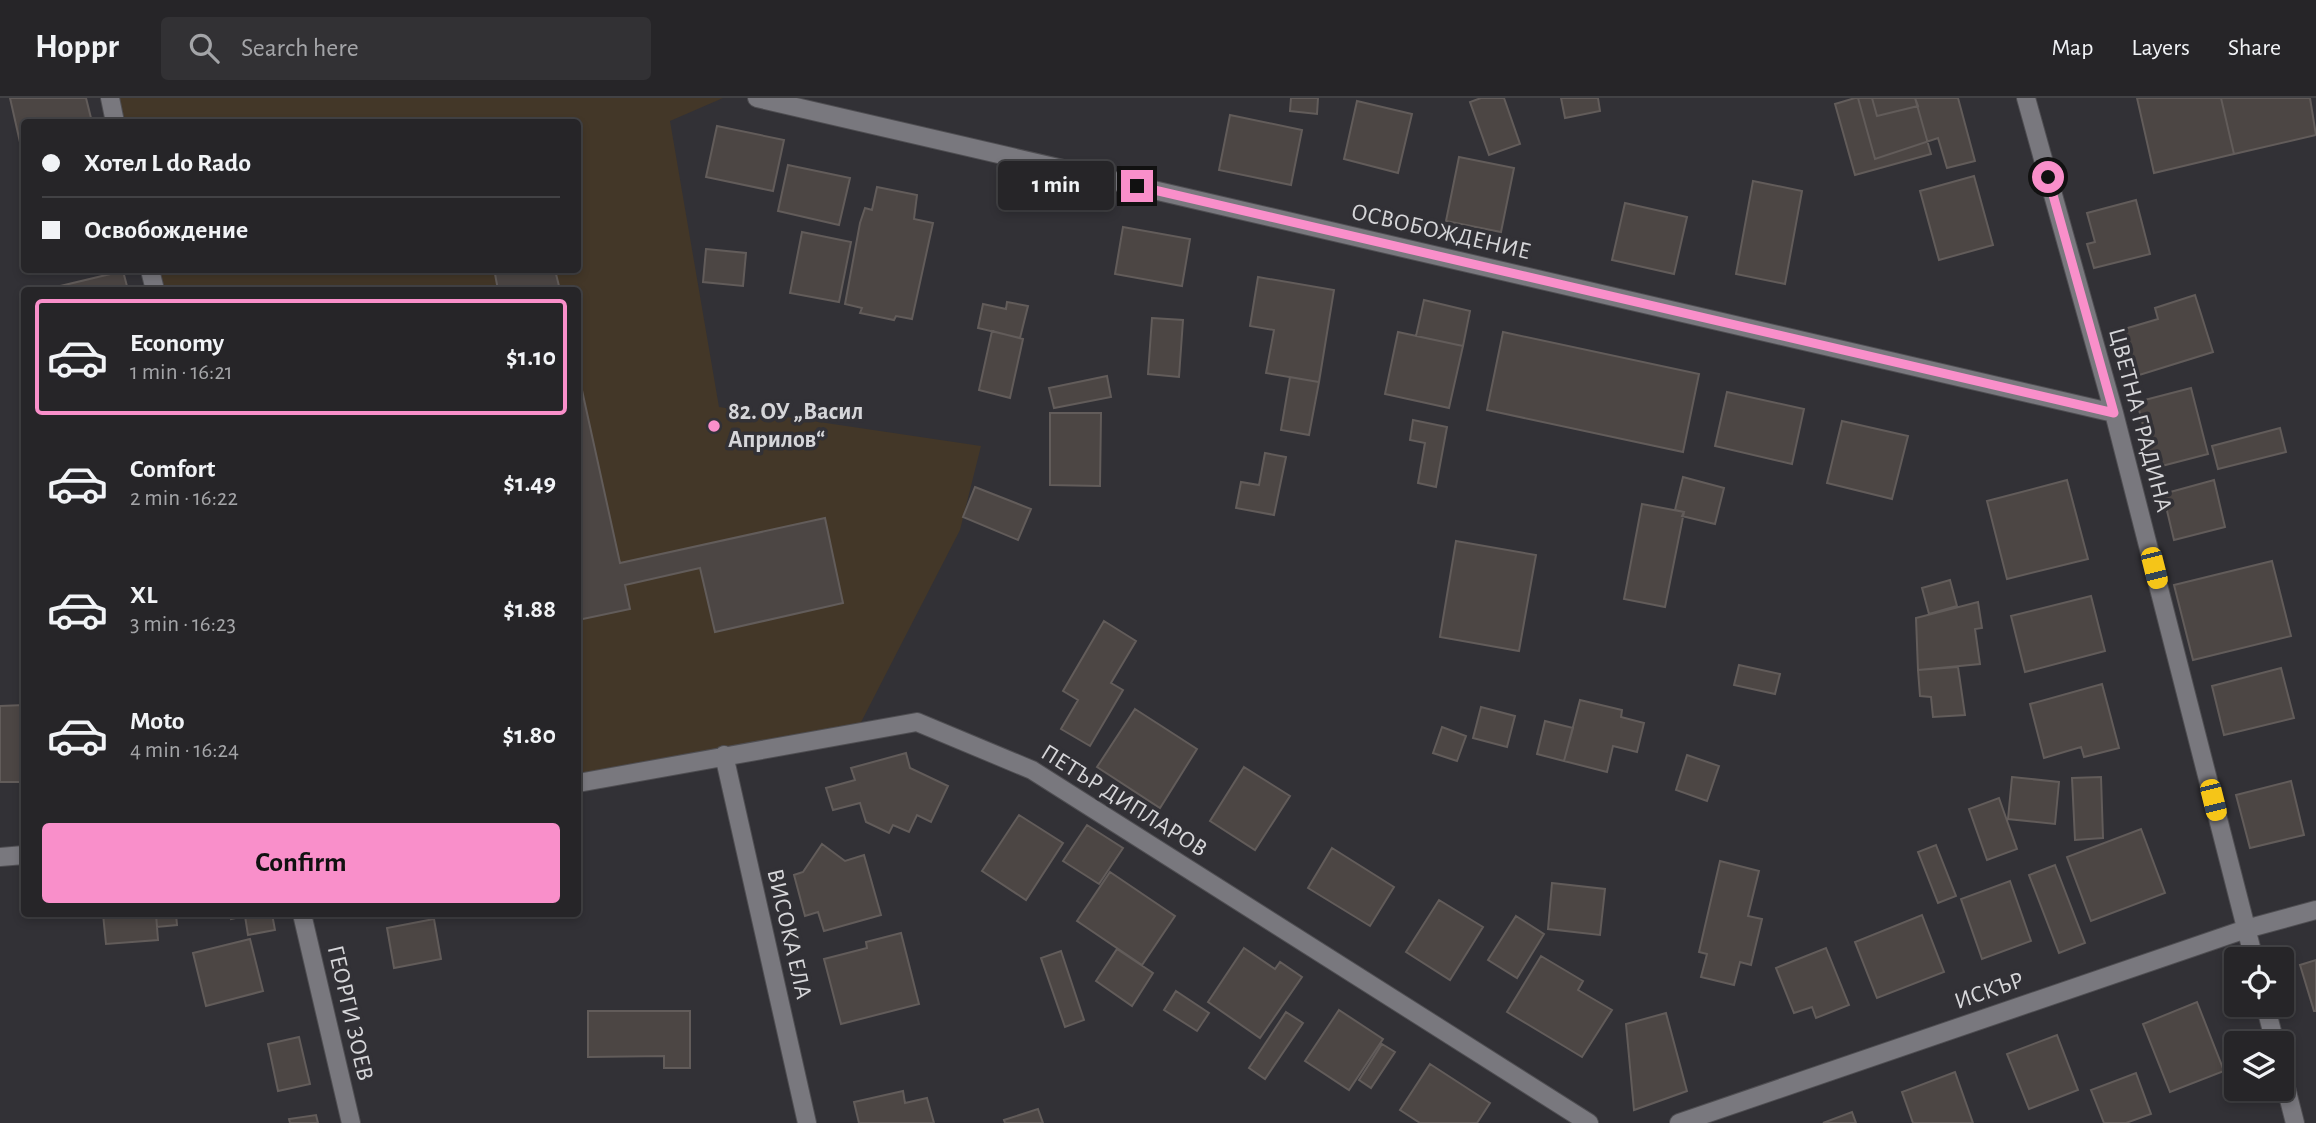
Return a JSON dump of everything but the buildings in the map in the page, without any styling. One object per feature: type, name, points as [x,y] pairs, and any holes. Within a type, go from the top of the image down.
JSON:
[{"type":"street","points":[[110,98],[115,119]]},
{"type":"street","name":"ОСВОБОЖДЕНИЕ","points":[[757,98],[2114,413]]},
{"type":"street","name":"ЦВЕТНА ГРАДИНА","points":[[2026,98],[2114,413],[2251,947]]},
{"type":"street","name":"ПЕТЪР ДИПЛАРОВ","points":[[581,782],[917,722],[1032,770],[1589,1123]]},
{"type":"street","name":"ВИСОКА ЕЛА","points":[[724,755],[807,1123]]},
{"type":"street","points":[[0,856],[21,855]]},
{"type":"street","name":"ИСКЪР","points":[[1679,1123],[2246,929],[2316,910]]},
{"type":"street","name":"ГЕОРГИ ЗОЕВ","points":[[303,917],[351,1123]]},
{"type":"street","points":[[2289,1101],[2295,1123]]},
{"type":"shaded area","name":"82. ОУ „Васил Априлов“","points":[[110,98],[723,98],[670,121],[719,407],[981,446],[960,530],[856,732],[581,782],[581,287],[154,287],[151,273],[581,273],[581,119],[114,119]]},
{"type":"place","name":"82. ОУ „Васил Априлов“","points":[[714,426]]},
{"type":"route","points":[[1137,186],[2114,413],[2048,177]]}]
